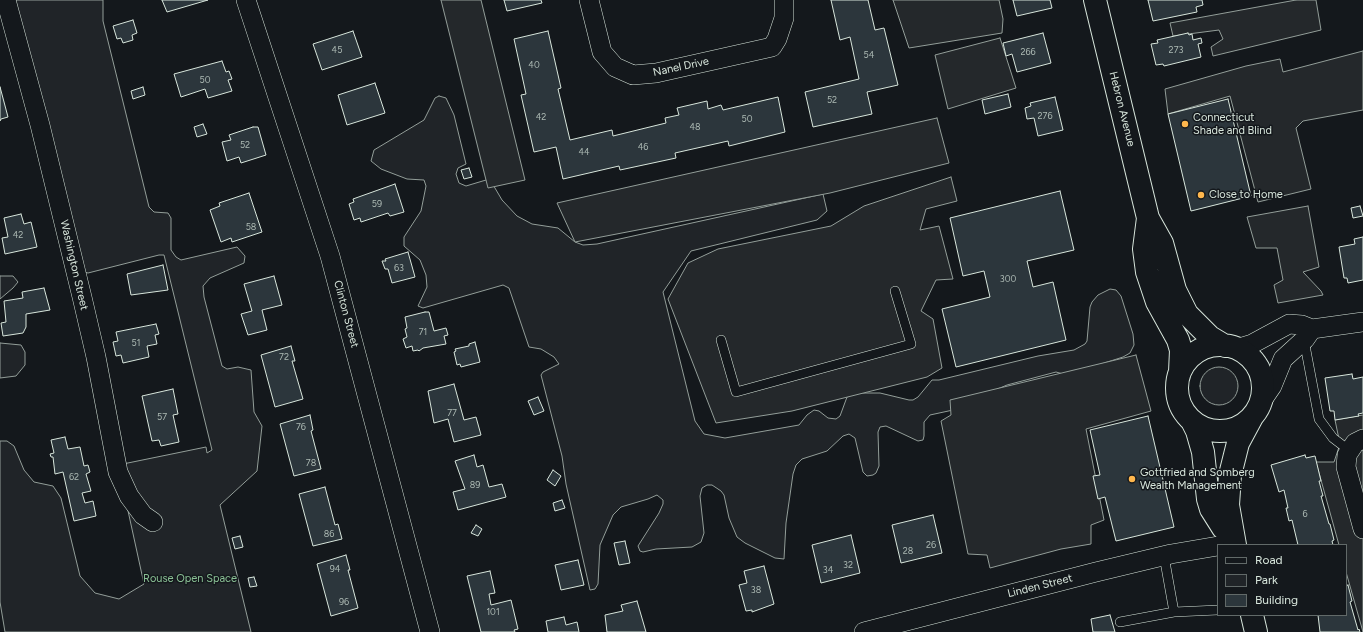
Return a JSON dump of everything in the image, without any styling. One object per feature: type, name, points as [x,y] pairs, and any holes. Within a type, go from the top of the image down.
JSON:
[{"type":"main road","name":"Hebron Avenue","points":[[1095,0],[1148,218],[1162,243],[1175,290],[1187,314],[1210,337],[1230,347]]},
{"type":"main road","name":"Hebron Avenue","points":[[1148,218],[1144,249],[1147,272],[1157,302],[1178,340],[1181,356],[1180,372]]},
{"type":"main road","points":[[1212,346],[1230,347],[1251,359],[1260,375],[1262,387],[1256,411],[1238,443],[1230,475],[1228,543],[1223,528],[1211,509],[1208,499],[1204,452],[1198,431],[1184,412],[1179,401],[1177,389],[1180,372],[1186,361],[1201,350],[1212,346]]},
{"type":"main road","points":[[1192,421],[1203,428],[1221,431],[1238,427],[1256,411]]},
{"type":"main road","points":[[1252,616],[1256,632]]},
{"type":"street","name":"Washington Street","points":[[6,0],[40,125],[82,297],[96,357],[118,472],[128,496],[143,515],[153,522]]},
{"type":"street","name":"Clinton Street","points":[[246,0],[334,268],[430,632]]},
{"type":"street","name":"Nanel Drive","points":[[589,0],[602,52],[615,67],[633,75],[656,73],[772,47],[777,39],[782,23],[784,0]]},
{"type":"street","points":[[1256,411],[1272,386],[1283,359],[1308,335],[1363,322]]},
{"type":"street","points":[[1230,347],[1252,344],[1287,325],[1299,324],[1308,335]]},
{"type":"street","points":[[1357,445],[1347,454],[1346,467],[1363,529]]},
{"type":"street","name":"Linden Street","points":[[864,632],[1066,579],[1217,545]]},
{"type":"lane","points":[[721,340],[736,392],[911,344],[895,291]]},
{"type":"lane","points":[[1308,335],[1319,419],[1333,438],[1357,445]]},
{"type":"lane","points":[[1164,556],[1174,612]]},
{"type":"lane","points":[[1120,622],[1174,612],[1217,610]]},
{"type":"green space","name":"Rouse Open Space","points":[[15,0],[103,0],[103,21],[149,207],[154,212],[168,213],[171,218],[171,250],[176,257],[181,260],[237,247],[245,256],[244,263],[210,278],[203,286],[204,297],[222,366],[227,369],[238,367],[251,370],[254,412],[262,426],[257,471],[220,505],[251,632],[5,632],[0,602],[0,441],[7,441],[14,446],[24,470],[34,482],[53,486],[61,498],[80,576],[95,593],[119,599],[144,584],[118,465],[206,447],[207,453],[212,450],[164,255],[88,273],[84,272]]},
{"type":"green space","points":[[439,96],[446,98],[454,115],[466,164],[458,168],[456,174],[459,183],[466,186],[486,180],[492,183],[502,200],[517,216],[532,224],[558,228],[575,242],[583,245],[597,244],[823,194],[827,211],[817,220],[691,251],[663,292],[695,421],[704,434],[725,438],[799,425],[807,415],[814,410],[819,411],[828,418],[836,419],[840,416],[847,397],[854,393],[880,393],[913,400],[918,397],[932,380],[939,380],[1038,356],[1074,350],[1085,344],[1087,341],[1090,307],[1092,302],[1098,295],[1110,289],[1116,290],[1121,296],[1133,334],[1134,345],[1130,353],[1123,357],[1070,376],[1056,372],[1007,385],[960,405],[953,410],[930,415],[924,422],[923,440],[918,441],[886,426],[880,427],[878,432],[879,466],[876,473],[873,475],[867,476],[863,472],[855,438],[849,434],[843,436],[827,451],[802,459],[796,465],[793,474],[786,523],[784,559],[775,558],[745,543],[737,537],[729,518],[724,495],[712,485],[707,485],[702,488],[700,496],[704,533],[701,542],[692,547],[656,549],[643,552],[640,551],[638,546],[659,513],[663,500],[657,495],[621,507],[613,515],[600,545],[598,584],[595,589],[590,590],[566,484],[562,456],[541,375],[543,372],[559,364],[554,357],[541,349],[529,347],[509,288],[503,285],[423,308],[418,306],[427,287],[426,275],[420,260],[404,246],[404,237],[421,211],[426,186],[424,180],[407,179],[381,169],[371,161],[374,150],[424,120],[435,98]]},
{"type":"green space","points":[[0,276],[13,276],[18,282],[0,299]]},
{"type":"green space","points":[[0,343],[21,345],[25,352],[25,365],[16,376],[0,378]]},
{"type":"green space","points":[[1219,367],[1229,370],[1235,376],[1238,386],[1235,396],[1229,402],[1219,405],[1209,402],[1203,396],[1200,386],[1203,376],[1209,370]]},
{"type":"shaded area","points":[[441,0],[481,0],[525,180],[488,188]]},
{"type":"shaded area","points":[[893,0],[999,0],[1003,19],[1002,33],[909,48]]},
{"type":"shaded area","points":[[1296,0],[1316,0],[1321,30],[1213,56],[1211,47],[1223,39],[1219,30],[1173,36],[1170,23]]},
{"type":"shaded area","points":[[1000,38],[1016,88],[948,109],[935,55]]},
{"type":"shaded area","points":[[1363,51],[1363,110],[1303,121],[1296,128],[1311,189],[1258,202],[1230,96],[1168,114],[1165,89],[1246,66],[1280,59],[1283,72]]},
{"type":"shaded area","points":[[937,118],[949,163],[830,193],[575,242],[557,203]]},
{"type":"shaded area","points":[[951,177],[957,201],[926,209],[920,230],[939,226],[953,279],[936,280],[921,311],[933,319],[942,368],[927,377],[792,411],[716,423],[668,299],[688,263],[718,249],[831,226],[864,206]]},
{"type":"shaded area","points":[[1308,206],[1319,267],[1303,272],[1323,295],[1278,303],[1274,285],[1283,280],[1277,248],[1256,248],[1247,217]]},
{"type":"shaded area","points":[[1136,355],[1151,411],[1086,429],[1104,520],[1091,525],[1091,544],[1061,549],[990,568],[987,555],[968,554],[941,421],[951,415],[950,400]]},
{"type":"shaded area","points":[[1363,415],[1363,632],[1347,576],[1347,544],[1339,544],[1316,462],[1334,462],[1340,444],[1335,420]]},
{"type":"building","points":[[162,0],[208,0],[167,12]]},
{"type":"building","points":[[504,0],[541,0],[542,3],[507,11]]},
{"type":"building","points":[[831,0],[868,0],[875,30],[884,28],[898,85],[867,92],[872,114],[813,127],[805,92],[859,79],[850,37],[840,40]]},
{"type":"building","points":[[1013,0],[1050,0],[1052,8],[1017,16]]},
{"type":"building","points":[[1148,0],[1202,0],[1203,5],[1196,7],[1197,12],[1153,21]]},
{"type":"building","points":[[133,20],[137,33],[132,35],[133,40],[123,43],[121,38],[117,39],[113,26]]},
{"type":"building","points":[[353,31],[362,57],[322,70],[313,44]]},
{"type":"building","points":[[548,31],[561,88],[558,89],[570,140],[612,130],[613,136],[666,123],[665,118],[679,115],[677,108],[707,101],[708,109],[721,105],[723,110],[778,97],[785,132],[729,146],[728,141],[675,153],[676,158],[620,170],[619,166],[563,179],[556,147],[534,152],[521,95],[526,94],[514,39]]},
{"type":"building","points":[[1043,33],[1051,63],[1017,72],[1012,54],[1006,56],[1003,43]]},
{"type":"building","points":[[1188,33],[1189,35],[1192,34],[1193,40],[1201,38],[1202,43],[1198,44],[1201,57],[1164,66],[1163,64],[1156,65],[1151,44],[1158,43],[1157,40]]},
{"type":"building","points":[[222,61],[226,72],[229,71],[232,79],[228,80],[232,91],[208,98],[205,89],[181,97],[174,74]]},
{"type":"building","points":[[375,83],[385,113],[347,125],[338,95]]},
{"type":"building","points":[[0,87],[8,117],[1,119],[0,121]]},
{"type":"building","points":[[143,87],[145,95],[133,99],[131,91]]},
{"type":"building","points":[[1008,94],[1011,107],[985,114],[982,100]]},
{"type":"building","points":[[1055,97],[1063,130],[1038,136],[1034,118],[1027,119],[1025,108],[1031,106],[1030,103]]},
{"type":"building","points":[[1228,99],[1251,196],[1191,211],[1168,114]]},
{"type":"building","points":[[203,124],[207,134],[197,137],[194,127]]},
{"type":"building","points":[[253,127],[258,127],[266,155],[241,163],[239,157],[227,161],[222,142],[231,140],[229,135]]},
{"type":"building","points":[[469,168],[472,177],[464,179],[461,170]]},
{"type":"building","points":[[395,184],[404,212],[390,216],[388,213],[361,222],[360,218],[354,220],[349,204],[354,202],[353,199]]},
{"type":"building","points":[[1060,191],[1074,250],[1027,261],[1033,287],[1053,282],[1066,340],[956,367],[942,309],[990,297],[984,271],[963,276],[950,218]]},
{"type":"building","points":[[249,193],[262,232],[232,242],[231,238],[221,242],[210,210],[220,206],[219,203]]},
{"type":"building","points":[[1360,206],[1363,216],[1353,218],[1351,208]]},
{"type":"building","points":[[21,214],[24,224],[31,222],[37,247],[5,254],[2,238],[8,237],[4,218]]},
{"type":"building","points":[[1363,237],[1363,280],[1348,283],[1347,278],[1344,278],[1339,247],[1355,244],[1354,239]]},
{"type":"building","points":[[408,252],[415,277],[392,283],[388,269],[385,269],[382,261],[386,261],[385,259]]},
{"type":"building","points":[[163,265],[168,290],[131,295],[127,274]]},
{"type":"building","points":[[274,276],[282,305],[262,310],[267,330],[248,335],[241,314],[252,311],[244,284]]},
{"type":"building","points":[[44,288],[50,310],[26,314],[26,327],[23,333],[3,336],[1,323],[6,322],[4,301],[23,298],[22,292]]},
{"type":"building","points":[[429,312],[434,331],[446,328],[448,335],[444,336],[446,344],[423,348],[419,351],[413,351],[412,346],[406,348],[403,339],[407,337],[405,317]]},
{"type":"building","points":[[156,324],[159,334],[155,335],[157,344],[147,346],[149,357],[123,363],[121,355],[116,356],[113,342],[118,341],[116,332]]},
{"type":"building","points":[[475,342],[480,362],[461,367],[460,364],[457,365],[454,352],[456,351],[455,349],[469,346],[469,344]]},
{"type":"building","points":[[291,346],[295,361],[292,361],[303,399],[275,407],[261,355]]},
{"type":"building","points":[[1352,374],[1353,379],[1363,377],[1363,413],[1358,414],[1359,416],[1335,420],[1334,411],[1330,411],[1325,378]]},
{"type":"building","points":[[454,384],[464,420],[476,417],[481,435],[454,442],[448,419],[434,423],[428,391]]},
{"type":"building","points":[[173,389],[178,414],[173,415],[179,442],[161,446],[159,440],[152,441],[142,396]]},
{"type":"building","points":[[538,397],[544,411],[534,415],[528,401]]},
{"type":"building","points":[[310,415],[313,430],[311,431],[321,469],[294,476],[280,424]]},
{"type":"building","points":[[1148,416],[1174,527],[1116,541],[1105,497],[1098,499],[1093,476],[1100,475],[1090,430]]},
{"type":"building","points":[[65,437],[68,449],[80,447],[84,466],[88,465],[90,472],[86,474],[91,491],[82,493],[85,503],[93,501],[96,516],[74,521],[63,472],[55,474],[53,457],[51,457],[50,454],[54,453],[51,440]]},
{"type":"building","points":[[474,455],[477,467],[483,465],[489,487],[502,484],[506,497],[458,510],[453,492],[465,489],[455,461]]},
{"type":"building","points":[[1305,455],[1306,458],[1315,456],[1321,481],[1319,481],[1323,496],[1321,496],[1334,540],[1332,541],[1333,544],[1298,544],[1292,520],[1289,521],[1284,490],[1279,492],[1271,465]]},
{"type":"building","points":[[553,470],[561,476],[555,486],[547,480]]},
{"type":"building","points":[[325,487],[335,525],[338,524],[342,539],[313,546],[299,494]]},
{"type":"building","points":[[562,500],[565,508],[555,511],[553,503]]},
{"type":"building","points":[[933,515],[942,553],[901,563],[892,525]]},
{"type":"building","points":[[476,525],[482,529],[478,536],[471,533]]},
{"type":"building","points":[[851,535],[860,573],[821,583],[812,545]]},
{"type":"building","points":[[240,536],[243,547],[235,549],[232,538]]},
{"type":"building","points":[[625,541],[630,563],[619,565],[614,543]]},
{"type":"building","points":[[346,555],[350,570],[348,570],[358,608],[331,616],[317,564]]},
{"type":"building","points":[[578,560],[584,585],[561,590],[555,565]]},
{"type":"building","points":[[764,566],[774,604],[752,612],[752,610],[746,611],[739,585],[747,583],[744,571]]},
{"type":"building","points":[[490,571],[495,593],[489,594],[491,605],[511,600],[518,629],[514,630],[515,632],[481,632],[467,576]]},
{"type":"building","points":[[254,577],[257,586],[250,587],[248,578]]},
{"type":"building","points":[[1347,586],[1352,601],[1350,602],[1358,630],[1359,629],[1360,632],[1320,632],[1318,616],[1347,616]]},
{"type":"building","points":[[637,601],[646,632],[607,632],[605,615],[623,611],[621,605]]},
{"type":"building","points":[[1110,615],[1115,632],[1093,632],[1091,619]]},
{"type":"building","points":[[564,617],[566,625],[577,622],[579,632],[548,632],[546,621]]},
{"type":"place","name":"Connecticut Shade and Blind","points":[[1185,124]]},
{"type":"place","name":"Close to Home","points":[[1201,195]]},
{"type":"place","name":"Gottfried and Somberg Wealth Management","points":[[1132,479]]}]
